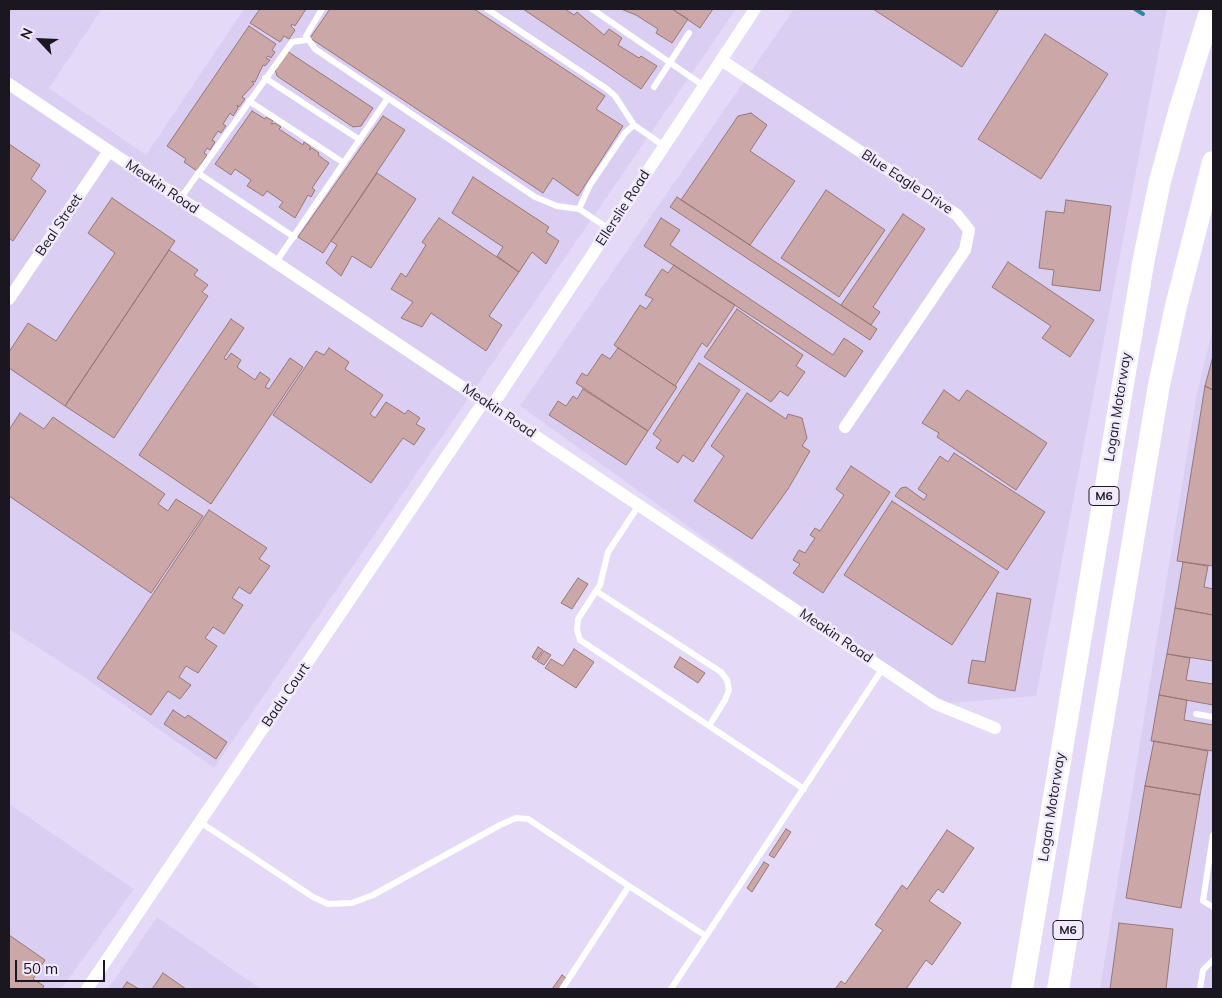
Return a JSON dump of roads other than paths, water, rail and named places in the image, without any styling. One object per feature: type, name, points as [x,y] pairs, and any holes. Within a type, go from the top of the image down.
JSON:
[{"type":"highway","name":"Logan Motorway","points":[[1022,989],[1144,258],[1172,138],[1211,9]]},
{"type":"highway","name":"M6","points":[[1058,989],[1146,462],[1176,306],[1213,162]]},
{"type":"highway","points":[[1146,462],[1166,412],[1190,307],[1213,220]]},
{"type":"street","name":"Ellerslie Road","points":[[488,404],[609,229],[755,9]]},
{"type":"street","name":"Blue Eagle Drive","points":[[721,60],[957,215],[969,230],[965,250],[845,427]]},
{"type":"street","name":"Meakin Road","points":[[9,84],[936,704],[995,728]]},
{"type":"street","name":"Beal Street","points":[[9,299],[109,151]]},
{"type":"street","name":"Badu Court","points":[[87,989],[488,404]]},
{"type":"lane","points":[[306,40],[307,31],[322,9]]},
{"type":"lane","points":[[487,9],[607,89],[615,96],[634,125],[664,146]]},
{"type":"lane","points":[[592,9],[704,86]]},
{"type":"lane","points":[[654,87],[689,33]]},
{"type":"lane","points":[[180,199],[292,42],[306,40]]},
{"type":"lane","points":[[306,40],[316,49],[535,197],[557,206],[579,209],[609,229]]},
{"type":"lane","points":[[265,78],[360,140]]},
{"type":"lane","points":[[276,262],[388,98]]},
{"type":"lane","points":[[249,101],[344,163]]},
{"type":"lane","points":[[579,209],[590,185],[625,133],[634,125]]},
{"type":"lane","points":[[198,174],[294,236]]},
{"type":"lane","points":[[639,505],[608,552],[600,585],[578,619],[577,630],[580,640],[804,789]]},
{"type":"lane","points":[[596,591],[721,672],[727,680],[729,690],[709,726]]},
{"type":"lane","points":[[671,989],[883,668]]},
{"type":"lane","points":[[1196,714],[1213,717]]},
{"type":"lane","points":[[200,822],[313,897],[328,904],[352,903],[373,895],[492,829],[516,818],[528,819],[706,936]]},
{"type":"lane","points":[[1213,835],[1203,901],[1213,907]]},
{"type":"lane","points":[[562,989],[629,886]]},
{"type":"lane","points":[[1200,989],[1203,970],[1213,960]]},
{"type":"waterway","points":[[1135,9],[1143,14]]}]
